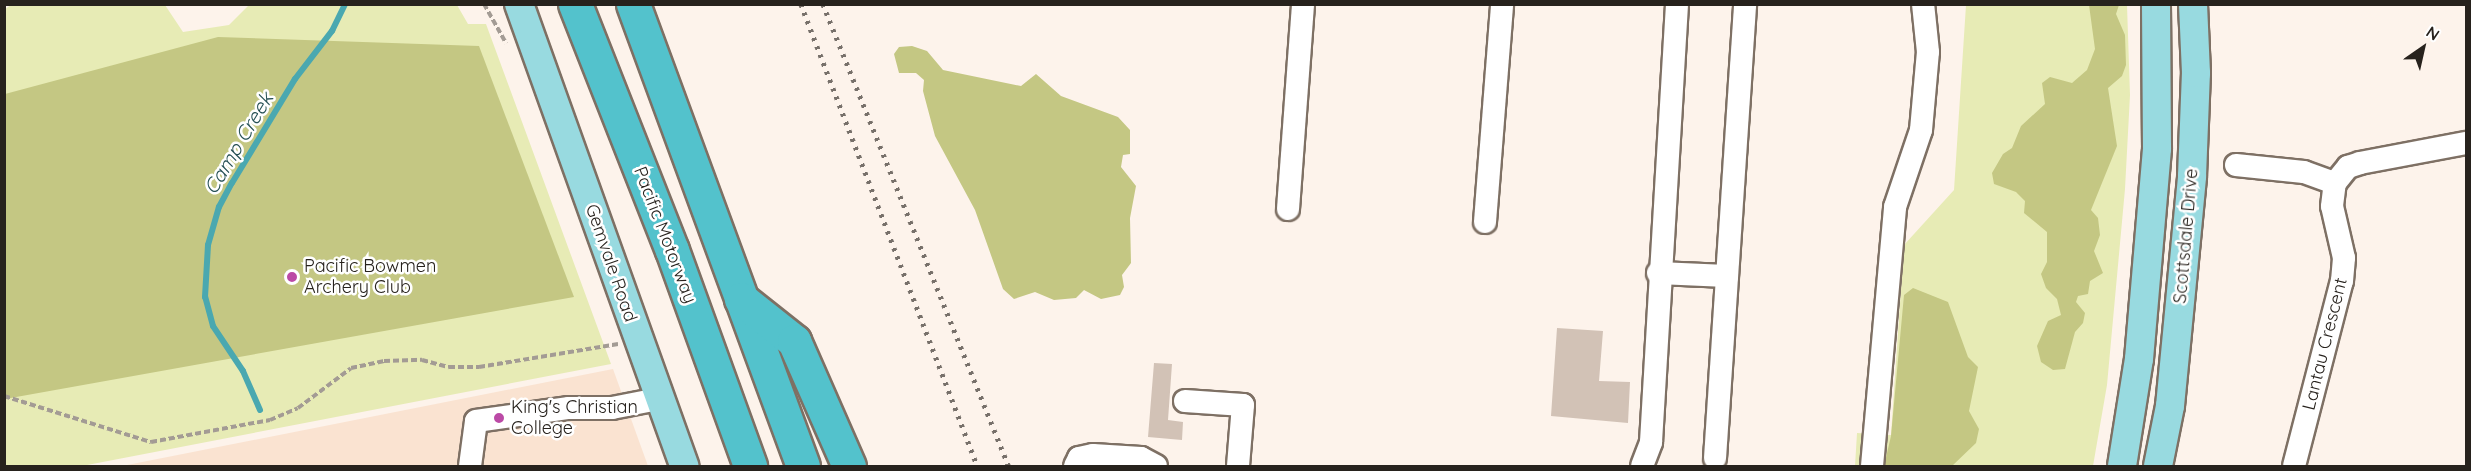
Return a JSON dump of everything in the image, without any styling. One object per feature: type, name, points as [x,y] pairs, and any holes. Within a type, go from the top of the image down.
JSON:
[{"type":"highway","name":"Pacific Motorway","points":[[575,4],[672,250],[750,466]]},
{"type":"highway","points":[[633,4],[803,466]]},
{"type":"highway","points":[[741,299],[794,341],[849,466]]},
{"type":"main road","name":"Gemvale Road","points":[[517,4],[540,58],[658,399],[684,466]]},
{"type":"main road","name":"Scottsdale Drive","points":[[2122,466],[2139,359],[2157,148],[2156,4]]},
{"type":"main road","name":"Scottsdale Drive","points":[[2157,466],[2170,406],[2192,176],[2196,93],[2193,4]]},
{"type":"street","points":[[1288,209],[1303,4]]},
{"type":"street","points":[[1485,222],[1502,4]]},
{"type":"street","points":[[1642,466],[1651,442],[1658,273],[1677,4]]},
{"type":"street","points":[[1714,458],[1745,4]]},
{"type":"street","points":[[1872,466],[1895,207],[1921,130],[1928,52],[1923,4]]},
{"type":"street","points":[[2236,165],[2304,172],[2336,183],[2348,167],[2360,163],[2466,142]]},
{"type":"street","name":"Lantau Crescent","points":[[2294,466],[2342,281],[2343,258],[2332,206],[2336,183]]},
{"type":"street","points":[[1658,273],[1727,276]]},
{"type":"street","points":[[470,466],[476,421],[569,408],[612,408],[641,399],[658,399]]},
{"type":"street","points":[[1185,401],[1243,405],[1238,466]]},
{"type":"street","points":[[1075,466],[1086,455],[1152,464]]},
{"type":"path","points":[[4,396],[151,442],[270,420],[298,408],[351,368],[384,361],[422,360],[449,367],[479,367],[620,344],[642,351]]},
{"type":"shaded area","name":"King's Christian College","points":[[613,369],[648,466],[122,466]]},
{"type":"green space","name":"Pacific Bowmen Archery Club","points":[[12,4],[165,5],[183,32],[229,25],[249,5],[457,5],[468,24],[486,24],[611,364],[82,466],[5,466],[4,10]]},
{"type":"green space","points":[[1966,5],[2127,5],[2130,95],[2125,189],[2107,385],[2093,466],[1855,466],[1857,433],[1891,435],[1904,245],[1954,190]]},
{"type":"green space","points":[[2089,5],[2119,5],[2116,14],[2125,35],[2126,65],[2122,76],[2108,88],[2117,146],[2091,210],[2098,218],[2100,235],[2094,251],[2103,273],[2090,281],[2088,294],[2078,296],[2076,302],[2085,313],[2083,323],[2075,332],[2065,369],[2053,370],[2041,362],[2037,346],[2048,321],[2061,315],[2057,299],[2046,288],[2041,274],[2047,262],[2047,232],[2024,213],[2025,201],[2016,192],[1994,184],[1992,173],[2003,154],[2012,148],[2021,126],[2045,104],[2042,83],[2050,77],[2072,83],[2087,70],[2095,49]]},
{"type":"green space","name":"Pacific Bowmen Archery Club","points":[[218,37],[479,46],[574,297],[5,399],[5,94]]},
{"type":"green space","points":[[912,46],[927,51],[943,70],[1021,86],[1036,74],[1061,96],[1118,117],[1130,130],[1130,154],[1123,155],[1121,167],[1136,186],[1130,218],[1131,263],[1122,275],[1124,287],[1120,295],[1101,299],[1084,290],[1076,298],[1054,300],[1035,292],[1014,299],[1003,289],[975,210],[935,136],[923,91],[924,80],[916,73],[899,73],[894,54],[899,47]]},
{"type":"green space","points":[[1913,288],[1948,302],[1968,357],[1978,367],[1969,411],[1979,429],[1976,443],[1952,466],[1884,466],[1891,436],[1904,295]]},
{"type":"building","points":[[1557,328],[1603,331],[1599,381],[1630,382],[1628,423],[1551,416]]},
{"type":"building","points":[[1154,363],[1172,364],[1168,420],[1183,422],[1182,440],[1148,437]]},
{"type":"waterway","name":"Camp Creek","points":[[260,410],[243,371],[213,326],[205,297],[208,245],[219,207],[232,183],[295,79],[332,31],[345,4]]},
{"type":"railway","points":[[801,4],[977,466]]},
{"type":"railway","points":[[823,4],[1009,466]]},
{"type":"place","name":"Pacific Bowmen Archery Club","points":[[292,277]]},
{"type":"place","name":"King's Christian College","points":[[499,418]]}]
